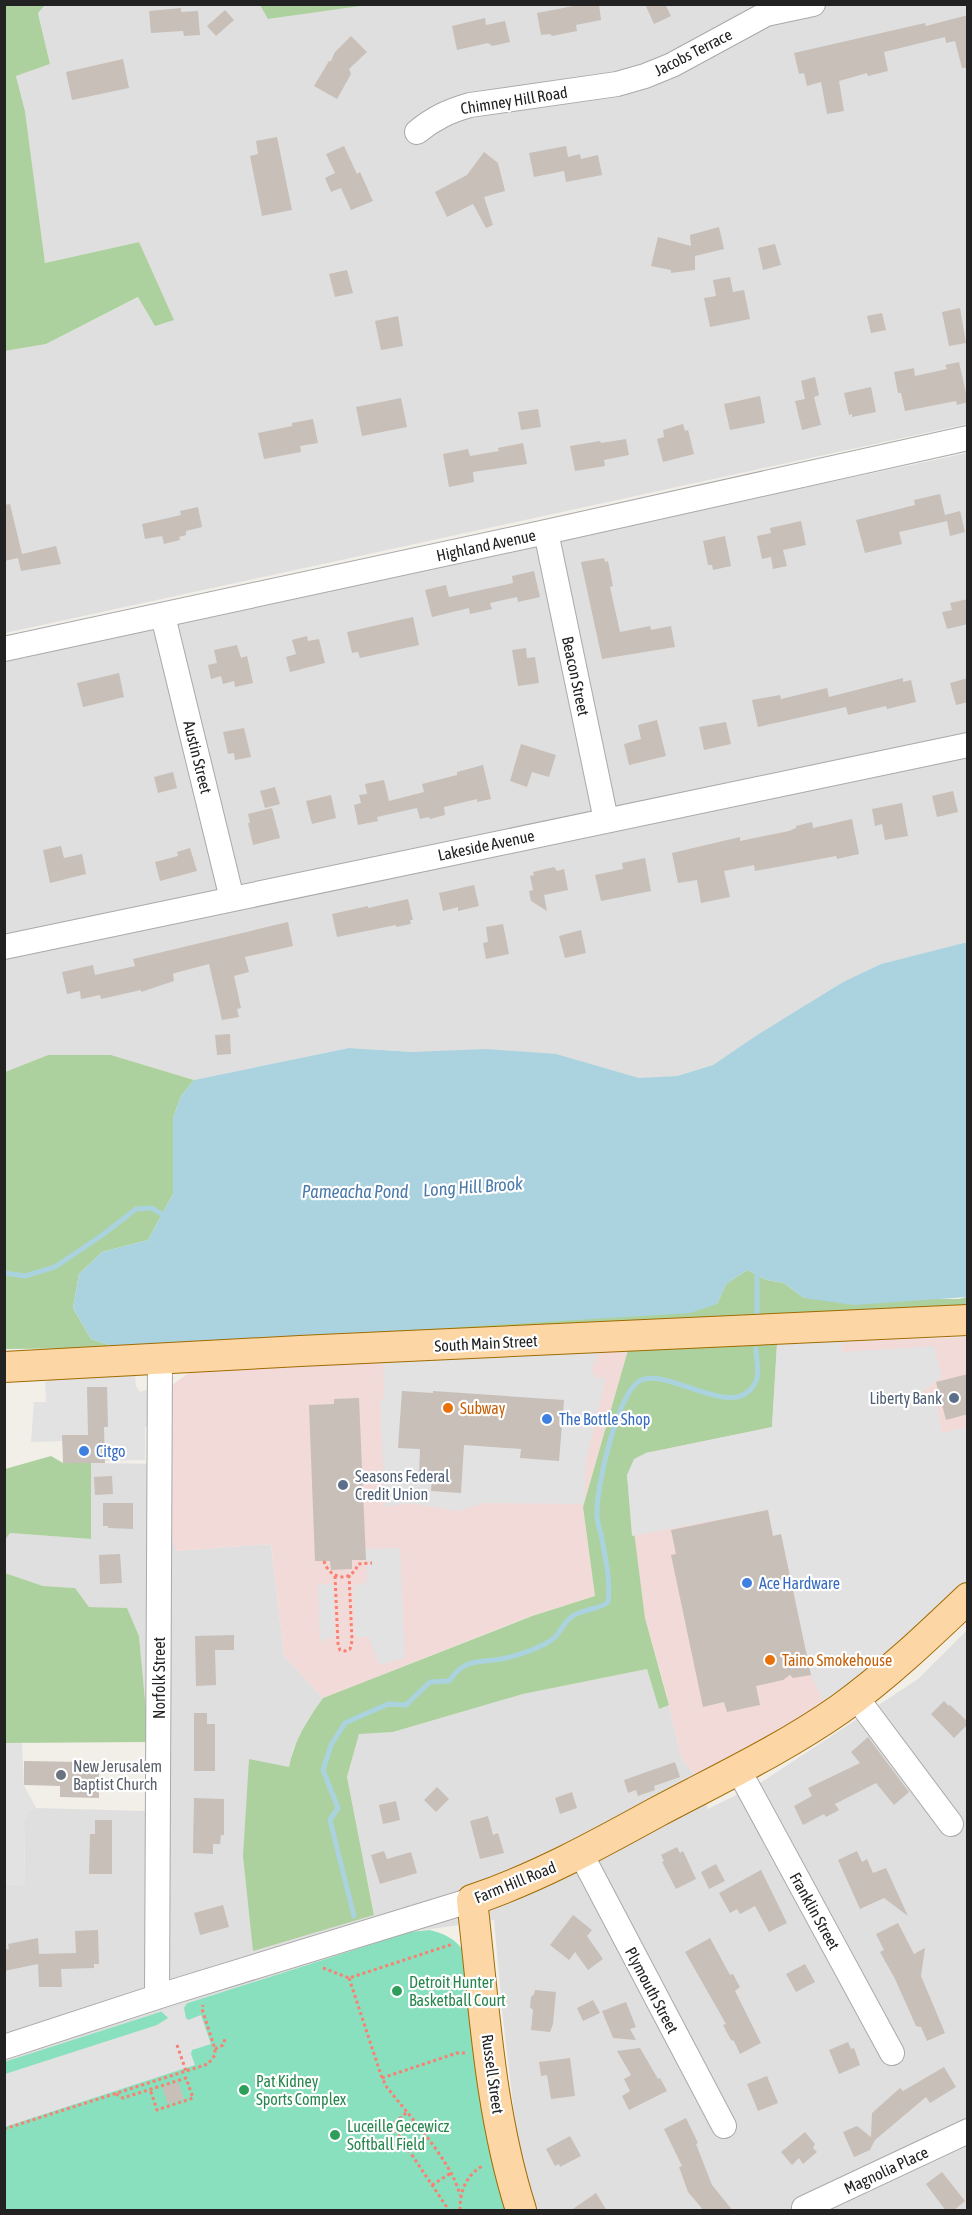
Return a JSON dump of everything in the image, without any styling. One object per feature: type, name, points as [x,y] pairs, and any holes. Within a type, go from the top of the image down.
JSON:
[{"type":"main road","name":"South Main Street","points":[[8,1367],[968,1320]]},
{"type":"main road","name":"Farm Hill Road","points":[[472,1900],[510,1887],[581,1854],[798,1736],[880,1678],[968,1598]]},
{"type":"main road","name":"Russell Street","points":[[472,1900],[498,2112],[508,2167],[521,2211]]},
{"type":"street","name":"Jacobs Terrace","points":[[617,84],[672,65],[771,9],[813,4]]},
{"type":"street","name":"Chimney Hill Road","points":[[417,132],[434,118],[450,110],[470,105],[617,84]]},
{"type":"street","name":"Highland Avenue","points":[[4,649],[164,616],[968,438]]},
{"type":"street","name":"Beacon Street","points":[[546,532],[606,820]]},
{"type":"street","name":"Austin Street","points":[[164,616],[232,899]]},
{"type":"street","name":"Lakeside Avenue","points":[[4,946],[968,745]]},
{"type":"street","name":"Norfolk Street","points":[[157,1997],[160,1358]]},
{"type":"street","points":[[856,1697],[951,1824]]},
{"type":"street","name":"Franklin Street","points":[[738,1769],[892,2053]]},
{"type":"street","name":"Plymouth Street","points":[[581,1854],[724,2126]]},
{"type":"street","name":"Farm Hill Road","points":[[4,2047],[157,1997],[472,1900]]},
{"type":"street","name":"Magnolia Place","points":[[805,2209],[968,2132]]},
{"type":"path","points":[[324,1561],[328,1570],[335,1576],[349,1575],[357,1568],[357,1564],[372,1563]]},
{"type":"path","points":[[335,1576],[338,1644],[339,1649],[343,1651],[350,1649],[352,1645],[349,1575]]},
{"type":"path","points":[[320,1966],[348,1978],[453,1944]]},
{"type":"path","points":[[348,1978],[382,2078],[451,2173],[460,2195],[460,2211]]},
{"type":"path","points":[[4,2129],[208,2064],[215,2055],[215,2049],[202,2009],[207,2003]]},
{"type":"path","points":[[215,2049],[223,2045],[225,2039]]},
{"type":"path","points":[[177,2045],[186,2071]]},
{"type":"path","points":[[382,2078],[457,2053],[473,2053]]},
{"type":"path","points":[[164,2078],[166,2084]]},
{"type":"path","points":[[116,2094],[123,2098],[150,2089],[186,2078],[193,2098],[157,2110],[150,2089]]},
{"type":"path","points":[[406,2113],[392,2125],[446,2206],[445,2211]]},
{"type":"path","points":[[460,2195],[466,2182],[479,2168],[489,2162]]},
{"type":"path","points":[[432,2185],[451,2173]]},
{"type":"shaded area","points":[[367,4],[967,5],[967,424],[5,633],[5,351],[46,344],[139,297],[139,242],[45,263],[25,111],[16,76],[50,64],[38,12],[45,5],[260,5],[269,19]]},
{"type":"shaded area","points":[[967,453],[967,943],[881,964],[843,982],[713,1065],[677,1076],[639,1079],[603,1069],[349,1048],[194,1080],[111,1055],[48,1055],[5,1072],[5,658]]},
{"type":"shaded area","points":[[967,1337],[967,1584],[823,1707],[696,1777],[681,1757],[645,1618],[627,1475],[777,1344]]},
{"type":"shaded area","points":[[850,1341],[841,1346],[844,1352],[934,1346],[942,1376],[920,1394],[922,1398],[935,1396],[942,1433],[967,1427],[967,1584],[878,1666],[825,1705],[811,1675],[781,1534],[773,1536],[768,1510],[632,1536],[627,1475],[634,1459],[646,1453],[772,1427],[777,1344]]},
{"type":"shaded area","points":[[602,1350],[592,1369],[595,1378],[606,1378],[586,1460],[584,1504],[485,1503],[458,1511],[410,1503],[385,1507],[380,1401],[384,1398],[383,1358]]},
{"type":"shaded area","points":[[628,1350],[583,1507],[595,1596],[531,1616],[323,1698],[284,1656],[271,1544],[176,1551],[170,1535],[171,1386],[191,1371]]},
{"type":"shaded area","points":[[138,1375],[135,1377],[136,1386],[140,1392],[149,1389],[150,1421],[145,1428],[145,1460],[105,1461],[104,1435],[62,1441],[31,1442],[34,1402],[46,1402],[45,1382],[48,1381],[48,1377]]},
{"type":"shaded area","points":[[91,1463],[170,1464],[176,1551],[271,1544],[284,1656],[323,1698],[307,1721],[293,1749],[289,1768],[250,1760],[374,1914],[347,1777],[359,1733],[393,1732],[523,1694],[647,1669],[659,1708],[669,1705],[681,1757],[696,1777],[708,1809],[760,1783],[918,1679],[967,1630],[967,2210],[538,2210],[520,2163],[494,1920],[410,1932],[5,2062],[4,1885],[25,1884],[24,1822],[27,1811],[36,1808],[146,1811],[149,1742],[139,1636],[127,1609],[89,1607],[75,1588],[43,1586],[5,1573],[5,1540],[10,1533],[91,1539]]},
{"type":"shaded area","points":[[400,1548],[405,1658],[379,1665],[369,1637],[355,1637],[353,1585],[364,1584],[367,1579],[365,1549]]},
{"type":"shaded area","points":[[318,1584],[333,1584],[335,1638],[323,1639],[320,1644]]},
{"type":"shaded area","points":[[5,1743],[22,1743],[24,1785],[36,1808],[27,1811],[24,1822],[25,1884],[5,1885]]},
{"type":"shaded area","points":[[187,2003],[184,2008],[186,2018],[188,2020],[201,2015],[211,2044],[192,2050],[195,2065],[5,2127],[5,2074],[157,2025],[168,2018],[161,2011]]},
{"type":"green space","points":[[5,4],[45,5],[38,13],[50,64],[16,76],[25,111],[45,263],[139,242],[174,320],[155,326],[138,297],[46,344],[5,351]]},
{"type":"green space","points":[[260,5],[367,5],[268,19]]},
{"type":"green space","points":[[48,1055],[111,1055],[194,1080],[181,1096],[173,1118],[173,1194],[148,1240],[102,1252],[79,1274],[73,1308],[91,1339],[118,1348],[5,1349],[5,1072]]},
{"type":"green space","points":[[747,1270],[767,1280],[784,1283],[804,1298],[959,1299],[967,1297],[967,1308],[290,1338],[717,1304],[726,1284]]},
{"type":"green space","points":[[777,1344],[772,1427],[646,1453],[627,1475],[645,1618],[669,1705],[659,1709],[647,1669],[523,1694],[393,1732],[359,1734],[347,1777],[374,1915],[253,1951],[243,1856],[249,1759],[289,1767],[302,1731],[323,1698],[532,1616],[595,1596],[583,1507],[628,1350]]},
{"type":"green space","points":[[51,1456],[63,1463],[91,1463],[91,1539],[10,1533],[5,1540],[5,1469]]},
{"type":"green space","points":[[5,1573],[43,1586],[75,1588],[89,1607],[127,1608],[139,1636],[149,1742],[5,1743]]},
{"type":"green space","name":"Pat Kidney Sports Complex","points":[[430,1930],[448,1937],[462,1949],[507,2210],[5,2210],[4,2062],[410,1932]]},
{"type":"water","name":"Pameacha Pond","points":[[967,943],[967,1297],[854,1305],[804,1298],[784,1283],[767,1280],[747,1270],[726,1284],[717,1304],[690,1313],[118,1348],[91,1339],[73,1308],[79,1274],[102,1252],[148,1240],[173,1194],[173,1118],[181,1096],[194,1080],[349,1048],[413,1052],[486,1049],[556,1054],[639,1078],[677,1076],[713,1065],[843,982],[881,964]]},
{"type":"building","points":[[584,4],[599,4],[601,20],[576,25],[577,31],[552,36],[550,34],[541,35],[537,13]]},
{"type":"building","points":[[645,4],[665,4],[671,16],[654,24]]},
{"type":"building","points":[[181,8],[181,12],[198,11],[200,35],[184,36],[183,31],[151,33],[149,11]]},
{"type":"building","points":[[225,10],[234,20],[216,36],[207,26]]},
{"type":"building","points":[[968,15],[968,68],[962,68],[955,41],[946,43],[945,37],[884,52],[888,71],[868,76],[867,73],[839,81],[844,111],[827,114],[821,82],[807,86],[804,73],[799,74],[794,53]]},
{"type":"building","points":[[485,18],[486,25],[505,21],[510,42],[492,46],[488,43],[457,50],[452,26]]},
{"type":"building","points":[[351,36],[367,52],[349,69],[351,74],[337,99],[314,86],[335,52]]},
{"type":"building","points":[[123,59],[129,88],[72,100],[66,72]]},
{"type":"building","points":[[277,137],[292,210],[262,216],[250,156],[258,154],[256,141]]},
{"type":"building","points":[[344,146],[357,174],[360,172],[373,201],[351,210],[341,188],[331,192],[325,178],[335,173],[326,154]]},
{"type":"building","points":[[566,146],[568,157],[580,154],[581,159],[598,155],[602,175],[566,182],[564,171],[534,177],[529,153]]},
{"type":"building","points":[[484,152],[498,163],[505,191],[484,197],[493,225],[486,228],[473,204],[447,217],[435,192],[467,175]]},
{"type":"building","points":[[719,227],[724,249],[695,256],[695,270],[671,273],[671,270],[651,266],[658,237],[691,246],[690,235]]},
{"type":"building","points":[[775,244],[781,265],[763,270],[758,248]]},
{"type":"building","points":[[347,270],[353,293],[335,297],[329,274]]},
{"type":"building","points":[[730,277],[733,292],[744,290],[750,319],[710,327],[704,298],[716,296],[713,280]]},
{"type":"building","points":[[960,308],[966,343],[949,346],[942,312]]},
{"type":"building","points":[[882,313],[886,330],[871,333],[867,316]]},
{"type":"building","points":[[398,316],[403,346],[381,350],[375,321]]},
{"type":"building","points":[[959,362],[968,402],[957,405],[956,401],[905,411],[901,393],[898,393],[894,372],[914,368],[915,376],[947,369],[945,365]]},
{"type":"building","points":[[815,377],[819,395],[814,397],[821,425],[802,430],[795,401],[805,399],[801,381]]},
{"type":"building","points":[[871,387],[876,412],[852,417],[852,414],[849,415],[844,393]]},
{"type":"building","points":[[760,396],[765,423],[730,430],[724,404]]},
{"type":"building","points":[[401,398],[407,427],[362,436],[356,407]]},
{"type":"building","points":[[538,409],[541,427],[521,430],[518,412]]},
{"type":"building","points":[[313,419],[318,443],[300,446],[301,452],[264,459],[258,433]]},
{"type":"building","points":[[683,424],[685,431],[688,430],[694,454],[663,462],[657,439],[664,437],[663,430]]},
{"type":"building","points":[[626,439],[629,455],[604,460],[605,466],[575,471],[570,446]]},
{"type":"building","points":[[523,443],[527,464],[473,472],[474,482],[449,487],[443,454],[468,449],[470,456],[499,451],[498,448]]},
{"type":"building","points":[[940,494],[945,515],[960,511],[965,532],[950,536],[947,521],[899,532],[902,544],[865,553],[856,520],[915,505],[914,500]]},
{"type":"building","points":[[10,504],[22,554],[56,546],[61,564],[21,571],[18,558],[4,561],[4,505]]},
{"type":"building","points":[[198,507],[202,527],[186,531],[186,535],[179,537],[180,540],[164,544],[162,536],[145,539],[142,524],[181,515],[180,511]]},
{"type":"building","points":[[801,521],[806,545],[783,550],[787,566],[773,569],[771,557],[762,559],[757,536],[771,533],[770,528]]},
{"type":"building","points":[[725,536],[731,566],[713,570],[712,565],[708,565],[703,541]]},
{"type":"building","points":[[604,558],[605,562],[608,561],[613,586],[610,587],[620,632],[650,626],[651,630],[671,626],[675,647],[602,659],[581,562]]},
{"type":"building","points":[[534,571],[540,597],[518,602],[517,597],[490,603],[492,609],[470,614],[469,608],[432,617],[425,590],[446,585],[449,597],[513,583],[512,576]]},
{"type":"building","points":[[968,599],[968,624],[947,629],[942,612],[952,610],[950,603]]},
{"type":"building","points":[[413,617],[419,645],[360,658],[358,652],[352,653],[347,632]]},
{"type":"building","points":[[307,636],[308,641],[319,639],[325,663],[290,672],[286,657],[296,654],[292,640]]},
{"type":"building","points":[[237,645],[241,658],[247,656],[253,683],[235,687],[234,681],[223,684],[221,676],[211,679],[208,665],[217,663],[214,650]]},
{"type":"building","points":[[526,648],[527,658],[535,657],[539,683],[518,686],[512,650]]},
{"type":"building","points":[[119,673],[124,697],[83,707],[77,683]]},
{"type":"building","points":[[903,678],[903,682],[911,680],[916,702],[848,715],[846,707],[758,727],[752,700],[780,695],[781,699],[827,688],[829,697]]},
{"type":"building","points":[[968,678],[968,702],[956,705],[950,683]]},
{"type":"building","points":[[657,720],[666,756],[629,765],[624,744],[641,739],[638,725]]},
{"type":"building","points":[[726,722],[731,744],[704,750],[699,727]]},
{"type":"building","points":[[244,728],[251,757],[235,760],[234,753],[228,754],[223,732]]},
{"type":"building","points":[[521,744],[556,755],[549,777],[532,772],[527,787],[510,781]]},
{"type":"building","points":[[483,765],[491,799],[477,802],[477,799],[444,807],[445,815],[430,819],[429,817],[420,819],[417,808],[377,817],[378,821],[358,825],[354,805],[361,803],[359,795],[367,794],[365,784],[384,780],[389,801],[424,792],[422,784],[457,775],[457,772]]},
{"type":"building","points":[[173,772],[177,788],[158,793],[154,777]]},
{"type":"building","points":[[275,787],[280,804],[265,808],[260,791]]},
{"type":"building","points":[[953,791],[958,812],[937,817],[932,796]]},
{"type":"building","points":[[331,795],[336,818],[312,824],[306,801]]},
{"type":"building","points":[[902,803],[908,836],[885,840],[882,824],[875,826],[872,809]]},
{"type":"building","points":[[272,808],[280,838],[253,845],[248,814]]},
{"type":"building","points":[[852,819],[859,854],[755,871],[754,865],[724,871],[730,897],[701,903],[697,880],[678,883],[672,853],[740,837],[740,841],[789,831],[796,826],[812,822],[813,828]]},
{"type":"building","points":[[61,846],[64,858],[82,854],[86,874],[50,883],[43,850]]},
{"type":"building","points":[[190,848],[197,871],[160,881],[155,862],[178,856],[177,852]]},
{"type":"building","points":[[645,858],[651,891],[601,901],[595,875],[623,869],[622,863]]},
{"type":"building","points":[[554,867],[557,871],[564,869],[568,890],[544,895],[547,911],[531,901],[529,891],[533,890],[530,876],[534,875],[533,872]]},
{"type":"building","points":[[474,885],[479,906],[458,911],[458,907],[443,911],[439,893]]},
{"type":"building","points":[[408,899],[413,920],[410,920],[411,924],[337,937],[332,914]]},
{"type":"building","points":[[288,922],[293,946],[245,957],[249,972],[234,976],[241,1008],[237,1009],[239,1017],[222,1020],[209,964],[175,973],[173,974],[174,981],[141,992],[141,990],[101,999],[100,995],[81,999],[80,991],[67,994],[62,972],[93,965],[95,975],[135,966],[133,959]]},
{"type":"building","points":[[503,924],[509,954],[486,959],[483,943],[488,942],[486,927]]},
{"type":"building","points":[[581,930],[586,953],[565,958],[559,936]]},
{"type":"building","points":[[230,1034],[231,1054],[217,1055],[215,1035]]},
{"type":"building","name":"Liberty Bank","points":[[968,1374],[968,1414],[946,1420],[936,1382]]},
{"type":"building","points":[[87,1387],[107,1387],[108,1427],[104,1427],[105,1463],[63,1463],[62,1435],[88,1435]]},
{"type":"building","points":[[402,1391],[564,1400],[559,1461],[520,1458],[521,1449],[464,1445],[461,1493],[431,1491],[432,1477],[419,1476],[420,1449],[398,1448]]},
{"type":"building","points":[[359,1398],[366,1560],[352,1560],[352,1569],[331,1570],[330,1561],[315,1561],[309,1405],[334,1404],[334,1399]]},
{"type":"building","points":[[112,1476],[113,1494],[95,1495],[94,1477]]},
{"type":"building","points":[[103,1503],[133,1503],[133,1529],[103,1526]]},
{"type":"building","points":[[768,1510],[773,1536],[781,1534],[811,1675],[793,1678],[790,1675],[783,1680],[756,1686],[760,1705],[727,1712],[724,1702],[703,1707],[671,1555],[676,1554],[671,1530]]},
{"type":"building","points":[[120,1554],[122,1583],[100,1584],[99,1555]]},
{"type":"building","points":[[234,1635],[234,1650],[215,1650],[216,1685],[196,1686],[195,1636]]},
{"type":"building","points":[[944,1701],[968,1722],[954,1738],[931,1714]]},
{"type":"building","points":[[194,1713],[207,1713],[207,1724],[215,1724],[215,1771],[194,1771]]},
{"type":"building","points":[[868,1737],[909,1792],[894,1805],[876,1783],[835,1804],[839,1810],[826,1817],[824,1814],[803,1825],[794,1806],[812,1796],[808,1788],[860,1763],[851,1752]]},
{"type":"building","name":"New Jerusalem Baptist Church","points":[[24,1761],[99,1764],[99,1798],[60,1797],[60,1786],[24,1785]]},
{"type":"building","points":[[675,1762],[680,1777],[654,1786],[655,1790],[638,1796],[636,1790],[628,1793],[624,1780]]},
{"type":"building","points":[[437,1787],[449,1799],[436,1812],[424,1800]]},
{"type":"building","points":[[572,1792],[577,1808],[560,1814],[555,1798]]},
{"type":"building","points":[[194,1798],[224,1799],[224,1835],[221,1835],[220,1844],[213,1844],[213,1854],[193,1853]]},
{"type":"building","points":[[396,1801],[400,1820],[383,1824],[379,1805]]},
{"type":"building","points":[[488,1816],[493,1835],[498,1833],[504,1853],[480,1859],[470,1821]]},
{"type":"building","points":[[95,1820],[112,1820],[112,1874],[89,1874],[90,1834],[95,1834]]},
{"type":"building","points":[[677,1847],[680,1853],[683,1851],[696,1879],[676,1889],[662,1862],[664,1861],[661,1855]]},
{"type":"building","points":[[384,1851],[387,1859],[411,1852],[417,1873],[380,1884],[371,1855]]},
{"type":"building","points":[[857,1851],[862,1862],[867,1859],[873,1873],[886,1868],[908,1916],[884,1898],[860,1909],[838,1860]]},
{"type":"building","points":[[716,1864],[725,1881],[709,1889],[701,1872]]},
{"type":"building","points":[[761,1870],[787,1923],[769,1932],[755,1906],[740,1914],[737,1909],[730,1913],[719,1893]]},
{"type":"building","points":[[223,1905],[229,1927],[200,1935],[194,1913]]},
{"type":"building","points":[[573,1915],[592,1930],[587,1936],[603,1959],[588,1970],[575,1952],[569,1960],[550,1945]]},
{"type":"building","points":[[898,1923],[914,1954],[925,1948],[921,1976],[945,2033],[927,2041],[921,2027],[916,2026],[880,1952],[884,1950],[876,1934]]},
{"type":"building","points":[[98,1930],[99,1964],[94,1964],[94,1968],[61,1969],[62,1987],[39,1987],[38,1964],[4,1971],[4,1950],[9,1949],[8,1944],[38,1938],[39,1954],[76,1953],[75,1931]]},
{"type":"building","points":[[710,1938],[730,1975],[733,1974],[740,1987],[735,1991],[761,2043],[740,2054],[723,2025],[726,2024],[685,1952]]},
{"type":"building","points":[[805,1964],[815,1982],[796,1992],[786,1974]]},
{"type":"building","points":[[535,1990],[556,1992],[550,2032],[531,2030],[533,2010],[530,2007],[531,1997]]},
{"type":"building","points":[[593,2000],[600,2013],[583,2021],[577,2008]]},
{"type":"building","points":[[626,2002],[636,2027],[630,2029],[636,2040],[613,2038],[602,2011]]},
{"type":"building","points":[[848,2042],[851,2049],[854,2048],[860,2065],[839,2074],[829,2050]]},
{"type":"building","points":[[640,2048],[667,2091],[629,2110],[622,2096],[630,2091],[624,2079],[631,2075],[617,2051]]},
{"type":"building","points":[[570,2058],[575,2096],[551,2099],[547,2075],[541,2076],[539,2062]]},
{"type":"building","points":[[944,2067],[956,2087],[930,2103],[926,2097],[875,2140],[870,2150],[854,2157],[843,2132],[857,2126],[871,2137],[872,2113],[900,2088],[903,2091]]},
{"type":"building","points":[[767,2076],[778,2103],[758,2111],[747,2084]]},
{"type":"building","points":[[178,2082],[184,2099],[168,2104],[162,2087]]},
{"type":"building","points":[[686,2118],[698,2143],[696,2144],[712,2185],[733,2211],[704,2211],[688,2192],[679,2167],[682,2166],[664,2129]]},
{"type":"building","points":[[805,2132],[815,2144],[813,2148],[817,2152],[803,2164],[799,2158],[792,2165],[781,2152]]},
{"type":"building","points":[[570,2136],[581,2156],[560,2167],[559,2164],[555,2166],[546,2149]]},
{"type":"building","points":[[942,2172],[965,2201],[953,2211],[946,2211],[926,2184]]},
{"type":"building","points":[[596,2193],[607,2211],[570,2211]]},
{"type":"waterway","name":"Long Hill Brook","points":[[4,1273],[25,1276],[55,1267],[136,1209],[152,1208],[166,1217]]},
{"type":"waterway","points":[[757,1270],[757,1312]]},
{"type":"waterway","points":[[354,1916],[330,1820],[338,1808],[323,1770],[331,1745],[345,1723],[388,1704],[406,1705],[430,1682],[449,1681],[455,1673],[468,1664],[511,1657],[551,1641],[574,1615],[608,1602],[607,1568],[597,1517],[598,1499],[610,1442],[630,1391],[638,1382],[650,1378],[665,1380],[717,1396],[733,1397],[746,1393],[757,1378],[756,1349]]},
{"type":"place","name":"Liberty Bank","points":[[954,1398]]},
{"type":"place","name":"Subway","points":[[448,1408]]},
{"type":"place","name":"The Bottle Shop","points":[[547,1419]]},
{"type":"place","name":"Citgo","points":[[84,1451]]},
{"type":"place","name":"Seasons Federal Credit Union","points":[[343,1485]]},
{"type":"place","name":"Ace Hardware","points":[[747,1583]]},
{"type":"place","name":"Taino Smokehouse","points":[[770,1660]]},
{"type":"place","name":"New Jerusalem Baptist Church","points":[[61,1775]]},
{"type":"place","name":"Detroit Hunter Basketball Court","points":[[397,1991]]},
{"type":"place","name":"Pat Kidney Sports Complex","points":[[244,2090]]},
{"type":"place","name":"Luceille Gecewicz Softball Field","points":[[335,2135]]}]
